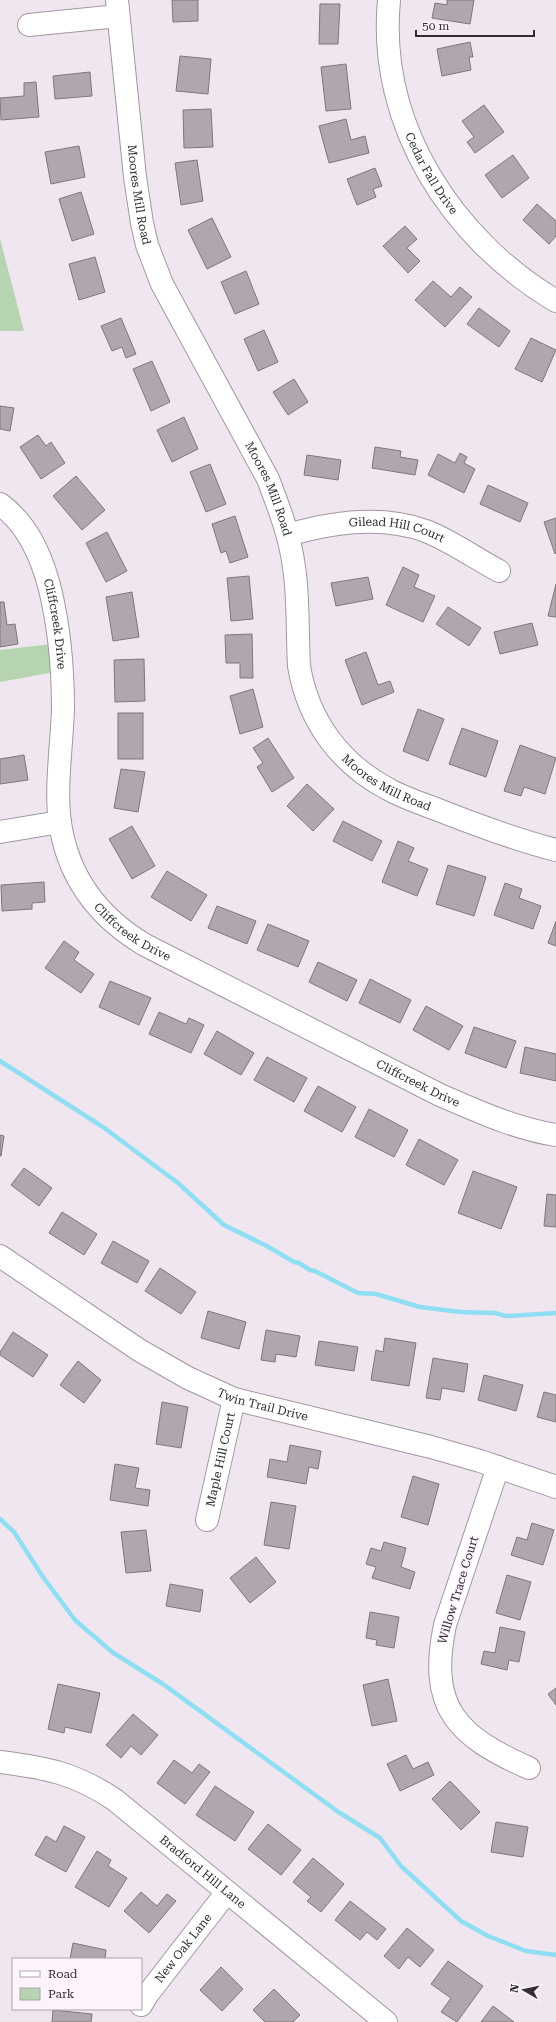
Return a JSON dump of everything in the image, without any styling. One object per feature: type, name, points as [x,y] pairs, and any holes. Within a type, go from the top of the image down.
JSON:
[{"type":"street","name":"Cedar Fall Drive","points":[[389,0],[388,42],[396,94],[411,138],[436,187],[451,210],[478,241],[502,264],[532,287],[556,301]]},
{"type":"street","points":[[29,25],[118,8]]},
{"type":"street","name":"Moores Mill Road","points":[[118,8],[135,177],[142,223],[152,258],[162,284],[268,479],[288,535],[295,574],[301,681],[315,719],[338,751],[359,771],[389,790],[486,829],[556,850]]},
{"type":"street","name":"Cliffcreek Drive","points":[[0,504],[10,512],[28,532],[45,571],[54,606],[62,679],[60,822],[66,848],[82,886],[104,914],[129,936],[440,1095],[487,1116],[556,1135]]},
{"type":"street","name":"Gilead Hill Court","points":[[288,535],[306,530],[360,522],[390,521],[404,524],[435,535],[498,571]]},
{"type":"street","points":[[0,832],[60,822]]},
{"type":"street","name":"Twin Trail Drive","points":[[0,1256],[139,1350],[188,1378],[234,1399],[431,1447],[498,1467],[556,1487]]},
{"type":"street","name":"Maple Hill Court","points":[[207,1520],[234,1399]]},
{"type":"street","name":"Willow Trace Court","points":[[498,1467],[445,1625],[440,1648],[439,1672],[446,1702],[454,1717],[463,1728],[475,1740],[503,1757],[528,1768]]},
{"type":"street","name":"Bradford Hill Lane","points":[[0,1762],[55,1770],[85,1781],[100,1789],[386,2022]]},
{"type":"street","name":"New Oak Lane","points":[[142,2003],[227,1892]]},
{"type":"street","points":[[136,2022],[140,2010]]},
{"type":"green space","points":[[0,239],[24,331],[0,331]]},
{"type":"green space","points":[[52,644],[54,672],[0,682],[0,650]]},
{"type":"building","points":[[172,0],[198,0],[198,21],[173,22]]},
{"type":"building","points":[[447,0],[474,0],[470,24],[432,18],[435,3],[447,5]]},
{"type":"building","points":[[320,4],[340,4],[338,44],[319,44]]},
{"type":"building","points":[[470,42],[473,57],[469,57],[471,70],[442,76],[437,49]]},
{"type":"building","points":[[180,56],[211,59],[208,94],[176,91]]},
{"type":"building","points":[[346,64],[351,109],[326,111],[321,67]]},
{"type":"building","points":[[90,72],[92,96],[55,99],[53,76]]},
{"type":"building","points":[[36,82],[39,117],[1,120],[0,98],[24,96],[24,83]]},
{"type":"building","points":[[484,105],[504,132],[475,153],[467,142],[474,137],[462,121]]},
{"type":"building","points":[[211,109],[213,147],[184,148],[183,110]]},
{"type":"building","points":[[346,119],[351,140],[365,136],[369,153],[329,163],[319,126]]},
{"type":"building","points":[[79,146],[85,177],[51,184],[45,152]]},
{"type":"building","points":[[513,155],[529,178],[502,198],[485,175]]},
{"type":"building","points":[[197,160],[203,201],[181,205],[175,163]]},
{"type":"building","points":[[375,168],[382,186],[373,189],[376,197],[357,205],[347,179]]},
{"type":"building","points":[[81,192],[94,234],[72,241],[59,199]]},
{"type":"building","points":[[537,204],[556,221],[556,236],[549,244],[523,220]]},
{"type":"building","points":[[212,218],[231,257],[207,269],[188,230]]},
{"type":"building","points":[[405,226],[417,239],[407,248],[420,261],[408,273],[383,246]]},
{"type":"building","points":[[95,257],[105,292],[79,300],[69,264]]},
{"type":"building","points":[[246,271],[259,304],[235,314],[221,282]]},
{"type":"building","points":[[433,281],[451,297],[460,287],[472,297],[445,327],[415,300]]},
{"type":"building","points":[[479,308],[510,331],[499,347],[467,324]]},
{"type":"building","points":[[121,318],[136,354],[126,358],[122,347],[112,351],[101,326]]},
{"type":"building","points":[[264,330],[278,362],[258,371],[244,339]]},
{"type":"building","points":[[531,338],[556,350],[542,382],[515,369]]},
{"type":"building","points":[[152,361],[170,402],[151,411],[133,369]]},
{"type":"building","points":[[294,379],[308,402],[288,415],[273,392]]},
{"type":"building","points":[[0,406],[14,408],[10,431],[0,429]]},
{"type":"building","points":[[184,417],[198,449],[172,462],[157,430]]},
{"type":"building","points":[[38,435],[46,446],[51,442],[65,463],[41,479],[20,447]]},
{"type":"building","points":[[375,447],[401,451],[400,457],[418,460],[415,475],[372,468]]},
{"type":"building","points":[[460,453],[467,457],[464,463],[475,469],[464,493],[428,475],[438,454],[455,463]]},
{"type":"building","points":[[307,455],[341,460],[338,480],[304,475]]},
{"type":"building","points":[[210,464],[226,504],[206,512],[190,472]]},
{"type":"building","points":[[76,476],[105,510],[82,530],[53,496]]},
{"type":"building","points":[[488,485],[528,503],[520,522],[480,504]]},
{"type":"building","points":[[235,516],[248,557],[230,563],[226,551],[221,553],[212,524]]},
{"type":"building","points":[[556,518],[556,553],[555,554],[544,522]]},
{"type":"building","points":[[107,532],[127,571],[106,582],[86,543]]},
{"type":"building","points":[[403,567],[419,575],[414,587],[435,596],[423,622],[386,605]]},
{"type":"building","points":[[249,576],[253,619],[231,621],[227,578]]},
{"type":"building","points":[[368,577],[373,599],[336,606],[331,583]]},
{"type":"building","points":[[556,584],[556,617],[548,616]]},
{"type":"building","points":[[132,592],[139,637],[113,641],[106,597]]},
{"type":"building","points":[[0,602],[4,602],[7,625],[15,624],[18,644],[0,647]]},
{"type":"building","points":[[448,607],[481,628],[469,646],[436,624]]},
{"type":"building","points":[[532,623],[538,645],[500,654],[494,632]]},
{"type":"building","points":[[252,634],[253,678],[240,678],[240,663],[226,663],[225,635]]},
{"type":"building","points":[[366,652],[378,685],[390,681],[394,692],[362,705],[345,660]]},
{"type":"building","points":[[144,659],[145,701],[115,702],[114,660]]},
{"type":"building","points":[[253,689],[263,727],[240,734],[230,696]]},
{"type":"building","points":[[418,709],[444,719],[428,761],[403,751]]},
{"type":"building","points":[[118,713],[143,713],[143,759],[118,759]]},
{"type":"building","points":[[462,728],[498,741],[486,777],[449,764]]},
{"type":"building","points":[[268,738],[294,778],[272,792],[257,767],[263,763],[253,748]]},
{"type":"building","points":[[520,745],[556,758],[545,794],[524,787],[521,796],[504,791]]},
{"type":"building","points":[[24,755],[28,780],[0,784],[0,759]]},
{"type":"building","points":[[121,769],[145,772],[138,812],[114,808]]},
{"type":"building","points":[[307,784],[334,809],[313,831],[287,806]]},
{"type":"building","points":[[343,821],[382,841],[372,861],[333,841]]},
{"type":"building","points":[[132,826],[155,866],[132,879],[109,839]]},
{"type":"building","points":[[398,841],[414,848],[408,861],[428,869],[417,896],[382,882]]},
{"type":"building","points":[[448,865],[486,877],[474,916],[436,904]]},
{"type":"building","points":[[167,871],[207,895],[191,921],[151,897]]},
{"type":"building","points":[[44,882],[45,902],[32,903],[32,909],[2,911],[1,885]]},
{"type":"building","points":[[505,883],[522,889],[519,898],[541,906],[533,929],[494,915]]},
{"type":"building","points":[[217,906],[256,921],[247,944],[208,928]]},
{"type":"building","points":[[556,921],[556,946],[548,943]]},
{"type":"building","points":[[268,924],[309,941],[298,967],[257,950]]},
{"type":"building","points":[[64,941],[79,952],[74,960],[94,974],[81,993],[45,968]]},
{"type":"building","points":[[318,962],[357,980],[347,1001],[309,982]]},
{"type":"building","points":[[370,979],[411,1000],[400,1023],[359,1003]]},
{"type":"building","points":[[110,981],[151,998],[139,1025],[99,1007]]},
{"type":"building","points":[[426,1006],[463,1026],[449,1050],[413,1030]]},
{"type":"building","points":[[159,1012],[186,1024],[189,1018],[204,1025],[191,1053],[149,1034]]},
{"type":"building","points":[[474,1027],[516,1041],[506,1068],[465,1053]]},
{"type":"building","points":[[217,1031],[254,1053],[241,1075],[204,1054]]},
{"type":"building","points":[[525,1047],[556,1054],[556,1081],[520,1073]]},
{"type":"building","points":[[267,1057],[307,1078],[294,1102],[254,1080]]},
{"type":"building","points":[[318,1086],[356,1107],[342,1132],[304,1111]]},
{"type":"building","points":[[369,1109],[408,1130],[394,1157],[355,1137]]},
{"type":"building","points":[[0,1135],[4,1136],[1,1156],[0,1156]]},
{"type":"building","points":[[419,1139],[458,1160],[444,1185],[406,1165]]},
{"type":"building","points":[[24,1168],[52,1188],[39,1206],[11,1185]]},
{"type":"building","points":[[473,1171],[517,1187],[501,1229],[458,1213]]},
{"type":"building","points":[[547,1194],[556,1195],[556,1227],[544,1226]]},
{"type":"building","points":[[62,1212],[97,1234],[84,1255],[49,1233]]},
{"type":"building","points":[[113,1241],[149,1261],[137,1283],[101,1263]]},
{"type":"building","points":[[160,1268],[196,1292],[181,1314],[145,1291]]},
{"type":"building","points":[[208,1311],[246,1322],[239,1349],[201,1338]]},
{"type":"building","points":[[266,1330],[300,1336],[296,1357],[276,1354],[275,1362],[261,1360]]},
{"type":"building","points":[[13,1332],[48,1355],[33,1377],[0,1355],[0,1352]]},
{"type":"building","points":[[385,1338],[416,1343],[409,1386],[371,1380],[376,1350],[383,1352]]},
{"type":"building","points":[[319,1341],[358,1347],[354,1371],[315,1365]]},
{"type":"building","points":[[433,1358],[468,1364],[464,1392],[442,1388],[440,1400],[426,1398]]},
{"type":"building","points":[[78,1361],[101,1380],[84,1403],[60,1385]]},
{"type":"building","points":[[484,1375],[523,1385],[516,1411],[478,1400]]},
{"type":"building","points":[[544,1392],[556,1395],[556,1422],[537,1417]]},
{"type":"building","points":[[162,1402],[188,1407],[181,1448],[156,1444]]},
{"type":"building","points":[[290,1445],[321,1451],[318,1469],[309,1467],[306,1484],[267,1477],[270,1459],[287,1462]]},
{"type":"building","points":[[115,1464],[139,1468],[135,1488],[150,1490],[148,1506],[110,1500]]},
{"type":"building","points":[[413,1476],[439,1484],[428,1525],[401,1517]]},
{"type":"building","points":[[271,1502],[296,1506],[289,1549],[264,1545]]},
{"type":"building","points":[[532,1523],[554,1530],[543,1565],[511,1555],[517,1537],[527,1540]]},
{"type":"building","points":[[146,1530],[151,1571],[126,1573],[121,1532]]},
{"type":"building","points":[[384,1542],[406,1548],[401,1567],[415,1572],[410,1589],[372,1578],[376,1567],[366,1564],[371,1548],[381,1551]]},
{"type":"building","points":[[256,1557],[276,1582],[250,1603],[230,1578]]},
{"type":"building","points":[[507,1575],[531,1582],[520,1620],[496,1613]]},
{"type":"building","points":[[170,1584],[203,1590],[200,1612],[166,1606]]},
{"type":"building","points":[[370,1612],[399,1617],[394,1648],[376,1645],[377,1640],[366,1638]]},
{"type":"building","points":[[500,1627],[525,1632],[519,1662],[509,1660],[507,1670],[481,1664],[484,1651],[495,1653]]},
{"type":"building","points":[[388,1679],[397,1721],[372,1726],[363,1685]]},
{"type":"building","points":[[58,1684],[100,1693],[91,1733],[65,1727],[64,1733],[48,1729]]},
{"type":"building","points":[[556,1688],[556,1705],[548,1694]]},
{"type":"building","points":[[133,1714],[158,1735],[141,1755],[131,1746],[121,1758],[106,1745]]},
{"type":"building","points":[[406,1755],[413,1769],[428,1762],[434,1775],[400,1791],[387,1764]]},
{"type":"building","points":[[174,1760],[192,1773],[199,1764],[210,1772],[185,1804],[157,1783]]},
{"type":"building","points":[[450,1781],[480,1812],[461,1830],[432,1799]]},
{"type":"building","points":[[215,1786],[254,1812],[235,1841],[196,1815]]},
{"type":"building","points":[[496,1822],[528,1827],[523,1857],[491,1852]]},
{"type":"building","points":[[268,1824],[301,1850],[281,1875],[248,1849]]},
{"type":"building","points":[[64,1826],[85,1837],[66,1872],[35,1855],[46,1836],[56,1842]]},
{"type":"building","points":[[97,1851],[111,1860],[108,1866],[127,1878],[109,1907],[75,1887]]},
{"type":"building","points":[[313,1858],[344,1884],[321,1912],[307,1901],[311,1897],[293,1882]]},
{"type":"building","points":[[141,1892],[157,1906],[167,1894],[176,1901],[149,1933],[124,1911]]},
{"type":"building","points":[[350,1901],[386,1929],[377,1940],[367,1932],[360,1940],[335,1920]]},
{"type":"building","points":[[407,1928],[434,1950],[420,1967],[408,1957],[399,1969],[384,1956]]},
{"type":"building","points":[[73,1943],[106,1950],[105,1958],[70,1958]]},
{"type":"building","points":[[448,1961],[483,1986],[457,2022],[441,2012],[451,1998],[431,1984]]},
{"type":"building","points":[[221,1967],[243,1989],[222,2011],[200,1990]]},
{"type":"building","points":[[274,1989],[300,2015],[293,2022],[265,2022],[253,2010]]},
{"type":"building","points":[[493,2006],[514,2022],[481,2022]]},
{"type":"building","points":[[53,2010],[92,2014],[91,2022],[52,2022]]},
{"type":"waterway","points":[[0,1061],[103,1127],[178,1183],[224,1225],[267,1246],[294,1262],[299,1263],[310,1270],[315,1271],[358,1293],[376,1294],[420,1307],[460,1312],[495,1313],[506,1316],[556,1313]]},
{"type":"waterway","points":[[0,1519],[14,1532],[43,1577],[75,1620],[112,1652],[163,1684],[337,1811],[380,1838],[401,1866],[461,1921],[488,1936],[526,1951],[556,1955]]}]
